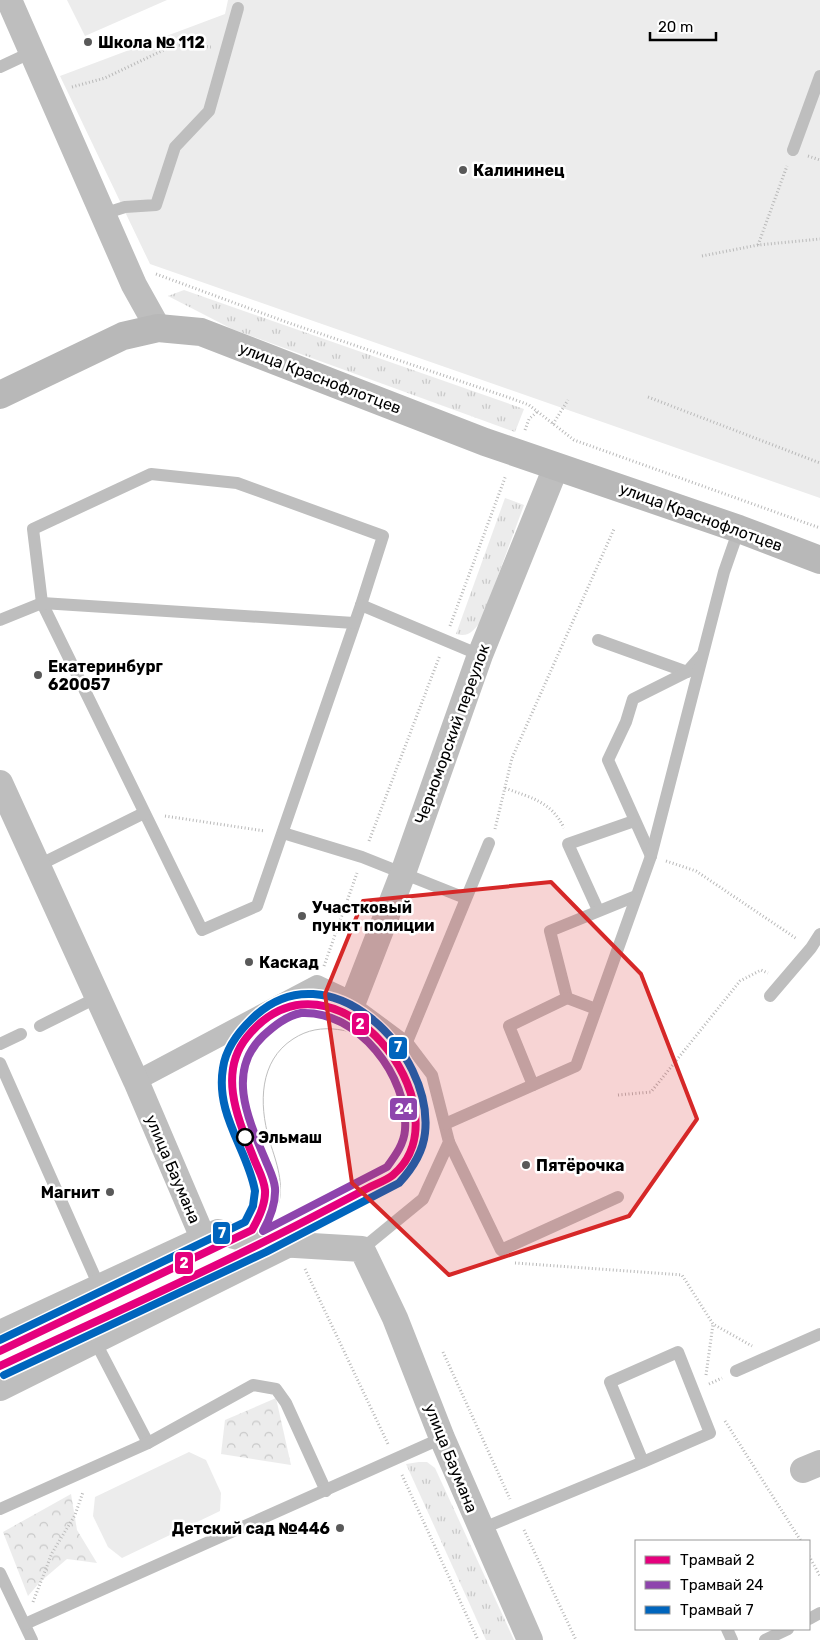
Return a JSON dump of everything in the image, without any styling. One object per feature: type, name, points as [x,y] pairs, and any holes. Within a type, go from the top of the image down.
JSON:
[{"type":"main road","name":"улица Краснофлотцев","points":[[0,395],[122,336],[158,328],[200,332],[515,453],[739,529],[820,560]]},
{"type":"street","points":[[9,0],[134,285],[158,328]]},
{"type":"street","name":"Черноморский переулок","points":[[353,1002],[403,874],[480,656],[556,467]]},
{"type":"street","name":"улица Баумана","points":[[0,783],[136,1080],[203,1238],[218,1232],[262,1243],[362,1249],[395,1318],[442,1438],[530,1640]]},
{"type":"street","points":[[136,1080],[317,985],[353,1002]]},
{"type":"street","points":[[0,1333],[203,1238]]},
{"type":"street","points":[[0,1388],[287,1245]]},
{"type":"lane","points":[[103,214],[125,208],[156,205],[175,147],[209,111],[238,8]]},
{"type":"lane","points":[[0,67],[32,52]]},
{"type":"lane","points":[[793,150],[820,76]]},
{"type":"lane","points":[[151,474],[237,482],[383,536],[361,606],[257,906],[202,930],[42,603],[33,529],[151,474]]},
{"type":"lane","points":[[445,1124],[576,1066],[651,856],[724,572],[739,529]]},
{"type":"lane","points":[[0,620],[42,603],[354,623]]},
{"type":"lane","points":[[361,606],[480,656]]},
{"type":"lane","points":[[598,640],[687,672]]},
{"type":"lane","points":[[651,856],[608,760],[626,722],[633,699],[687,672],[704,652]]},
{"type":"lane","points":[[37,866],[144,813]]},
{"type":"lane","points":[[598,910],[568,844],[634,820]]},
{"type":"lane","points":[[283,833],[362,857],[465,898]]},
{"type":"lane","points":[[407,1042],[489,843]]},
{"type":"lane","points":[[567,998],[550,931],[636,896]]},
{"type":"lane","points":[[770,996],[811,948],[820,934]]},
{"type":"lane","points":[[40,1026],[98,997]]},
{"type":"lane","points":[[532,1086],[509,1026],[567,998],[596,1009]]},
{"type":"lane","points":[[353,1002],[407,1042],[432,1075],[449,1142],[501,1250],[618,1197]]},
{"type":"lane","points":[[0,1044],[21,1034]]},
{"type":"lane","points":[[0,1063],[99,1286]]},
{"type":"lane","points":[[362,1249],[423,1199],[449,1142]]},
{"type":"lane","points":[[736,1371],[820,1334]]},
{"type":"lane","points":[[95,1341],[148,1442]]},
{"type":"lane","points":[[481,1529],[517,1515],[643,1462],[710,1433],[678,1352],[610,1382],[643,1462]]},
{"type":"lane","points":[[0,1509],[148,1442],[253,1385],[276,1389],[286,1402],[326,1490]]},
{"type":"lane","points":[[25,1624],[442,1438]]},
{"type":"lane","points":[[0,1573],[32,1640]]},
{"type":"lane","points":[[765,1640],[786,1630]]},
{"type":"path","points":[[65,89],[104,78],[174,45],[227,48]]},
{"type":"path","points":[[758,245],[793,150]]},
{"type":"path","points":[[702,256],[758,245],[820,239]]},
{"type":"path","points":[[153,273],[289,323],[529,405],[574,440],[820,528]]},
{"type":"path","points":[[648,397],[820,463]]},
{"type":"path","points":[[553,424],[568,400]]},
{"type":"path","points":[[317,985],[362,857],[515,453]]},
{"type":"path","points":[[497,822],[512,758],[614,529]]},
{"type":"path","points":[[505,788],[545,803],[559,819],[564,829]]},
{"type":"path","points":[[144,813],[283,833]]},
{"type":"path","points":[[651,856],[696,871],[811,948]]},
{"type":"path","points":[[618,1095],[651,1092],[740,981],[761,970],[784,979]]},
{"type":"path","points":[[510,1263],[682,1275],[713,1324],[770,1356]]},
{"type":"path","points":[[713,1324],[704,1386],[736,1371]]},
{"type":"path","points":[[443,1352],[576,1640]]},
{"type":"path","points":[[724,1418],[800,1540]]},
{"type":"path","points":[[25,1624],[52,1553],[74,1515],[91,1468]]},
{"type":"path","points":[[810,1558],[820,1576]]},
{"type":"highlighted area","points":[[551,882],[641,974],[697,1119],[629,1216],[449,1275],[352,1183],[325,994],[363,901]]},
{"type":"green space","points":[[67,0],[167,0],[85,36]]},
{"type":"green space","name":"Калининец","points":[[228,0],[820,0],[820,498],[150,264],[60,76],[225,14]]},
{"type":"green space","points":[[184,290],[524,409],[515,432],[232,329],[168,296]]},
{"type":"green space","points":[[505,498],[524,505],[481,622],[468,634],[456,634]]},
{"type":"green space","points":[[276,1398],[291,1465],[221,1454],[225,1420]]},
{"type":"green space","points":[[189,1452],[206,1460],[221,1493],[220,1511],[122,1558],[108,1547],[93,1516],[95,1497]]},
{"type":"green space","points":[[427,1462],[435,1468],[514,1640],[486,1640],[406,1464]]},
{"type":"green space","points":[[71,1494],[77,1530],[97,1563],[67,1559],[40,1582],[28,1596],[3,1532]]},
{"type":"tram line","name":"7","points":[[0,1340],[245,1222],[253,1206],[255,1191],[246,1161],[228,1117],[222,1085],[223,1068],[230,1046],[254,1017],[283,999],[313,994],[343,1001],[371,1018],[394,1042],[412,1070],[423,1102],[425,1133],[422,1147],[416,1160],[399,1183],[266,1252],[4,1375]]},
{"type":"tram line","name":"2","points":[[0,1351],[252,1230],[263,1206],[265,1190],[237,1113],[232,1082],[233,1066],[238,1051],[247,1037],[281,1010],[317,1005],[351,1017],[381,1042],[403,1075],[415,1111],[412,1146],[393,1175],[230,1259],[0,1366]]},
{"type":"tram line","name":"24","points":[[301,1013],[322,1015],[342,1023],[360,1035],[376,1050],[389,1069],[398,1089],[404,1110],[405,1130],[399,1150],[387,1167],[263,1231],[272,1210],[275,1188],[247,1112],[243,1080],[245,1064],[252,1050],[263,1036],[285,1019],[301,1013]]},
{"type":"tram line","points":[[252,1230],[266,1223],[275,1212],[279,1202],[278,1170],[266,1126],[263,1098],[264,1084],[274,1059],[282,1048],[293,1039],[315,1030],[337,1029],[349,1031],[383,1043]]},
{"type":"place","name":"Школа № 112","points":[[88,42]]},
{"type":"place","name":"Калининец","points":[[463,170]]},
{"type":"place","name":"Екатеринбург 620057","points":[[38,675]]},
{"type":"place","name":"Участковый пункт полиции","points":[[302,916]]},
{"type":"place","name":"Каскад","points":[[249,962]]},
{"type":"place","name":"Эльмаш","points":[[245,1137]]},
{"type":"place","name":"Пятёрочка","points":[[526,1165]]},
{"type":"place","name":"Магнит","points":[[110,1192]]},
{"type":"place","name":"Детский сад №446","points":[[340,1528]]}]
